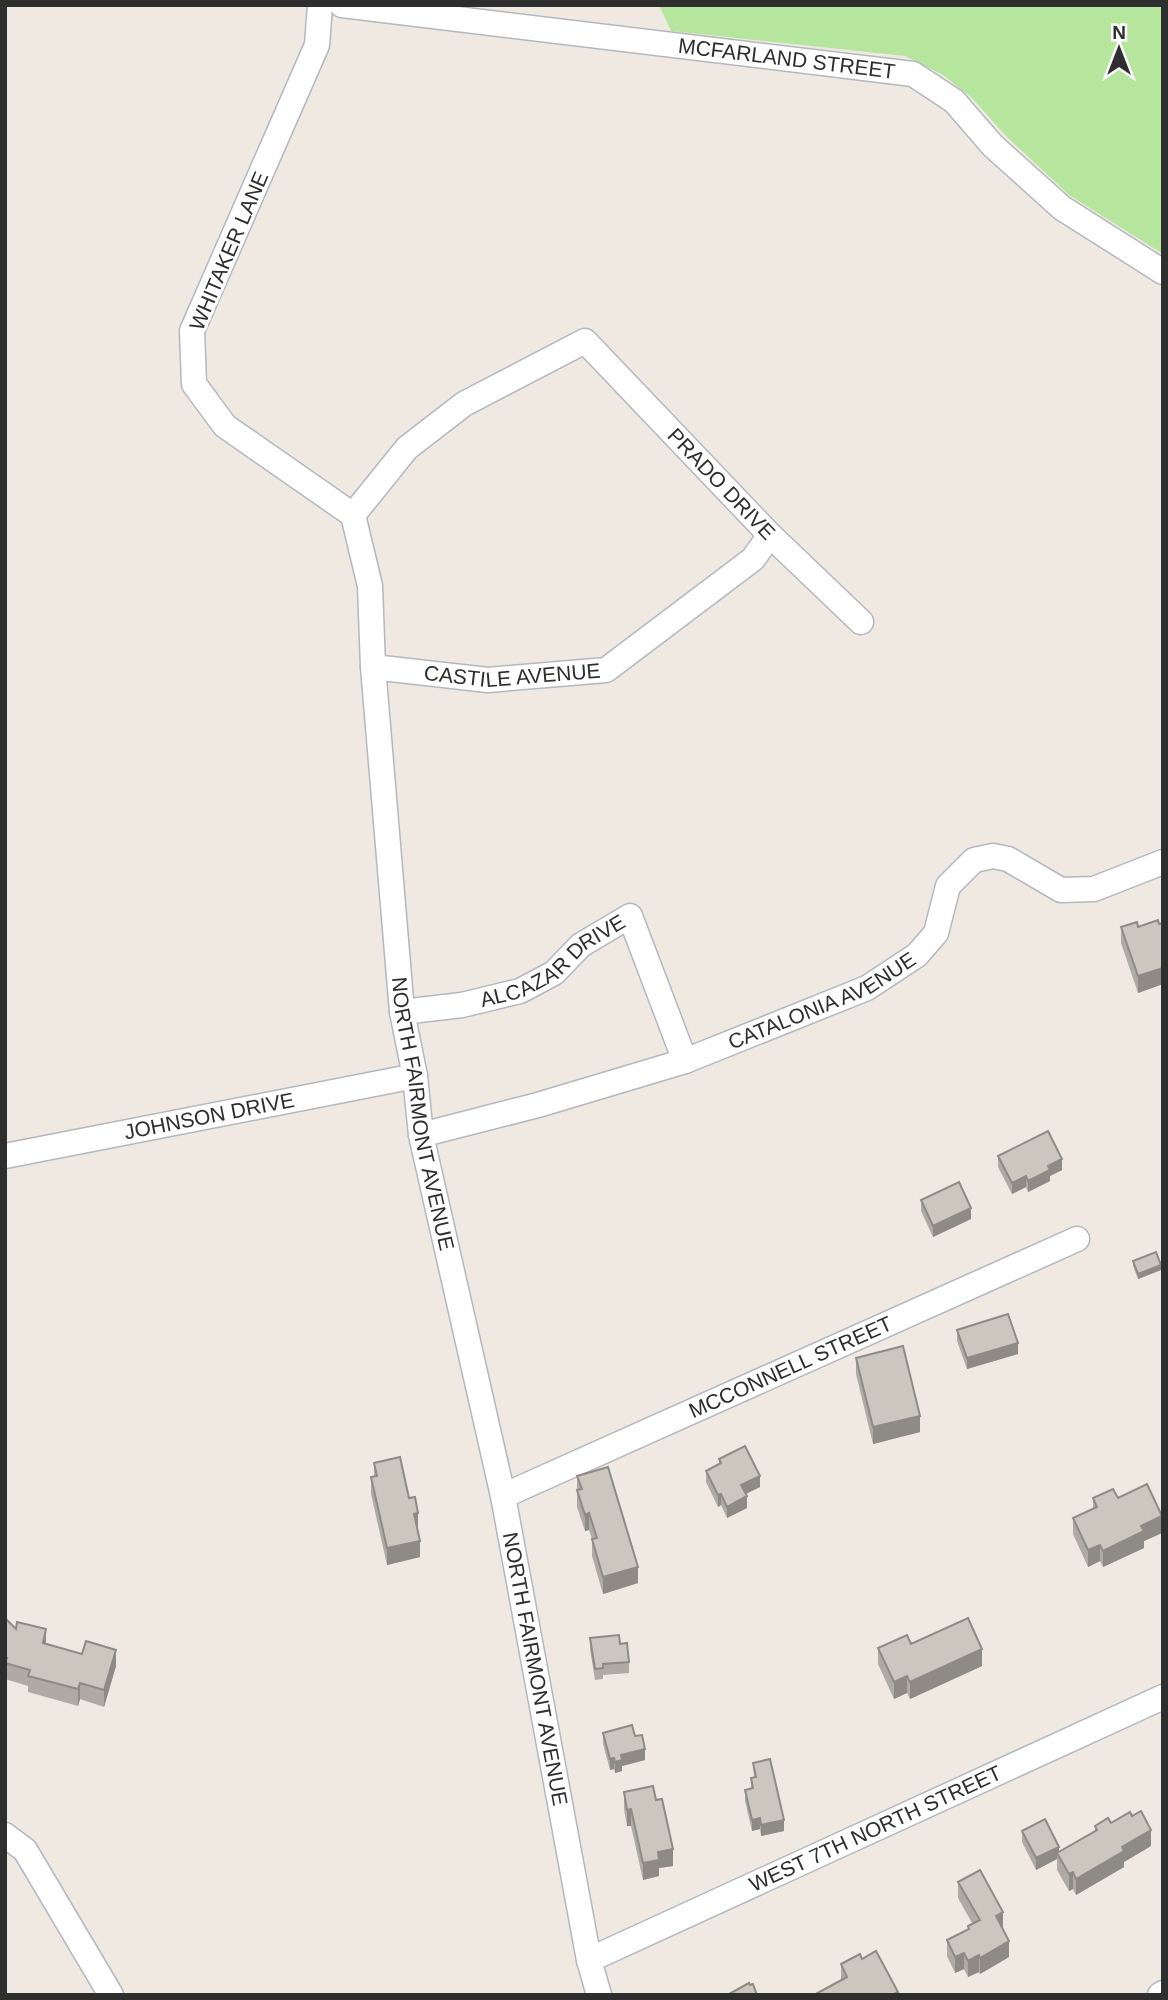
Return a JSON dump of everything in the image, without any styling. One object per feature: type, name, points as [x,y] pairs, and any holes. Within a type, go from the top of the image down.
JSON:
[{"type":"street","name":"WHITAKER LANE","points":[[320,5],[317,45],[192,331],[194,384],[225,426],[353,515]]},
{"type":"street","name":"MCFARLAND STREET","points":[[342,5],[913,74],[954,101],[993,146],[1062,208],[1163,272]]},
{"type":"street","name":"PRADO DRIVE","points":[[353,515],[407,448],[464,404],[585,341],[770,535],[861,622]]},
{"type":"street","name":"NORTH FAIRMONT AVENUE","points":[[353,515],[370,586],[373,667],[402,1012],[415,1076],[421,1135],[503,1496],[589,1960],[599,1995]]},
{"type":"street","name":"CASTILE AVENUE","points":[[373,667],[488,680],[606,670],[753,559],[770,535]]},
{"type":"street","name":"CATALONIA AVENUE","points":[[421,1135],[538,1105],[685,1060],[867,988],[917,955],[936,933],[947,886],[974,860],[993,856],[1008,859],[1061,890],[1094,889],[1163,862]]},
{"type":"street","name":"ALCAZAR DRIVE","points":[[402,1012],[462,1005],[520,991],[554,973],[581,945],[630,916],[685,1060]]},
{"type":"street","name":"JOHNSON DRIVE","points":[[5,1156],[415,1076]]},
{"type":"street","name":"MCCONNELL STREET","points":[[503,1496],[1077,1239]]},
{"type":"street","name":"WEST 7TH NORTH STREET","points":[[589,1960],[1163,1697]]},
{"type":"street","points":[[5,1835],[25,1850],[111,1995]]},
{"type":"green space","points":[[659,5],[1163,5],[1163,254],[1069,195],[1006,136],[972,98],[943,75],[905,56],[671,31]]},
{"type":"building","points":[[1158,920],[1159,924],[1163,923],[1163,968],[1138,976],[1121,927],[1137,922],[1138,927]]},
{"type":"building","points":[[1048,1131],[1062,1159],[1048,1166],[1050,1170],[1028,1181],[1026,1176],[1012,1183],[998,1156]]},
{"type":"building","points":[[959,1182],[971,1208],[933,1226],[921,1200]]},
{"type":"building","points":[[1156,1252],[1161,1265],[1138,1274],[1133,1261]]},
{"type":"building","points":[[1008,1314],[1018,1343],[967,1358],[957,1330]]},
{"type":"building","points":[[903,1346],[920,1416],[873,1427],[856,1358]]},
{"type":"building","points":[[745,1446],[760,1476],[741,1485],[747,1496],[727,1507],[706,1471],[721,1463],[719,1459]]},
{"type":"building","points":[[400,1457],[409,1498],[415,1497],[418,1513],[414,1514],[420,1541],[387,1548],[371,1477],[377,1476],[374,1463]]},
{"type":"building","points":[[608,1467],[638,1567],[603,1577],[592,1539],[597,1538],[589,1513],[585,1515],[577,1490],[582,1489],[577,1476]]},
{"type":"building","points":[[1147,1484],[1162,1516],[1141,1526],[1144,1531],[1103,1551],[1100,1545],[1088,1550],[1073,1518],[1097,1507],[1093,1498],[1113,1489],[1118,1498]]},
{"type":"building","points":[[5,1618],[16,1629],[17,1622],[46,1629],[43,1643],[82,1654],[86,1641],[116,1650],[104,1690],[80,1683],[78,1689],[28,1676],[30,1670],[5,1663]]},
{"type":"building","points":[[968,1618],[982,1649],[910,1682],[907,1676],[894,1682],[878,1648],[907,1635],[911,1644]]},
{"type":"building","points":[[619,1635],[620,1644],[627,1643],[629,1662],[603,1664],[603,1668],[595,1669],[590,1638]]},
{"type":"building","points":[[632,1725],[635,1736],[642,1735],[645,1749],[621,1755],[622,1760],[615,1762],[614,1758],[610,1759],[603,1733]]},
{"type":"building","points":[[770,1759],[784,1820],[761,1825],[760,1818],[752,1820],[745,1790],[753,1788],[751,1778],[756,1777],[753,1763]]},
{"type":"building","points":[[653,1786],[656,1800],[662,1799],[673,1849],[658,1852],[659,1860],[643,1863],[631,1809],[627,1810],[624,1792]]},
{"type":"building","points":[[1141,1811],[1151,1830],[1122,1847],[1124,1851],[1076,1879],[1073,1872],[1069,1874],[1057,1853],[1097,1830],[1095,1826],[1108,1818],[1111,1823],[1130,1812],[1132,1816]]},
{"type":"building","points":[[1045,1819],[1059,1847],[1036,1858],[1022,1831]]},
{"type":"building","points":[[980,1870],[1003,1912],[996,1916],[1009,1941],[980,1958],[979,1955],[968,1961],[964,1953],[955,1957],[947,1940],[980,1920],[958,1882]]},
{"type":"building","points":[[876,1951],[898,1992],[892,1995],[814,1995],[847,1977],[841,1964],[860,1954],[862,1959]]},
{"type":"building","points":[[749,1983],[753,1984],[757,1995],[729,1994]]}]
